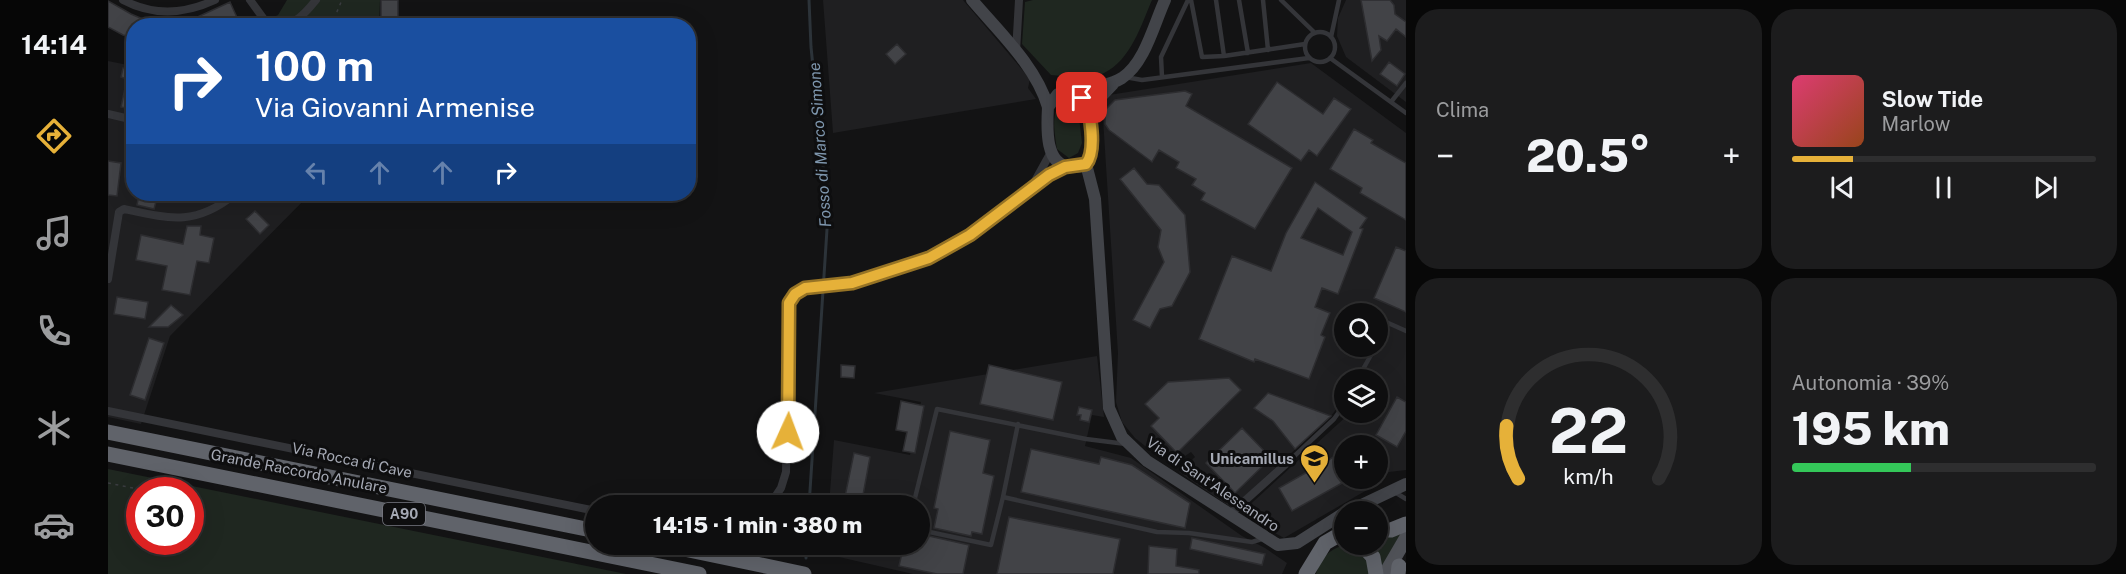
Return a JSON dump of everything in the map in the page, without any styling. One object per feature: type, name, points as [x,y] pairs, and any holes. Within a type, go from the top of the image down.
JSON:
[{"type":"highway","name":"Grande Raccordo Anulare","points":[[108,432],[585,529]]},
{"type":"highway","name":"Grande Raccordo Anulare","points":[[108,454],[699,574]]},
{"type":"highway","points":[[1388,530],[1406,524]]},
{"type":"highway","points":[[1306,574],[1322,546],[1334,536]]},
{"type":"highway","points":[[1322,546],[1334,543]]},
{"type":"highway","points":[[713,555],[804,574]]},
{"type":"highway","points":[[1371,555],[1374,559],[1376,574]]},
{"type":"main road","points":[[1385,574],[1406,538]]},
{"type":"street","points":[[123,0],[138,7],[162,12],[184,10],[215,0]]},
{"type":"street","points":[[250,0],[263,18]]},
{"type":"street","points":[[298,18],[305,14],[316,0]]},
{"type":"street","points":[[972,0],[1016,52],[1043,91],[1048,107],[1051,152],[1055,160],[1065,167]]},
{"type":"street","points":[[1016,52],[1019,0]]},
{"type":"street","points":[[1030,71],[1082,98],[1088,110],[1141,55],[1165,0]]},
{"type":"street","points":[[1048,107],[1052,99],[1068,92],[1120,79]]},
{"type":"street","name":"Via di Sant'Alessandro","points":[[1088,110],[1091,148],[1086,164],[1095,199],[1109,408],[1116,428],[1128,445],[1154,466],[1278,545],[1290,546],[1334,519]]},
{"type":"street","points":[[108,114],[126,118]]},
{"type":"street","points":[[1029,189],[1051,152]]},
{"type":"street","points":[[776,495],[786,472],[789,303],[797,291],[873,278],[929,258],[970,235],[1029,189],[1065,167],[1086,164]]},
{"type":"street","points":[[108,279],[119,212],[124,209],[168,218],[188,218],[214,209],[225,201]]},
{"type":"street","name":"Via Rocca di Cave","points":[[108,411],[585,509]]},
{"type":"street","points":[[1229,515],[1288,462]]},
{"type":"street","name":"Via di Sant'Alessandro","points":[[1368,501],[1406,484]]},
{"type":"lane","points":[[1162,77],[1161,57],[1189,0]]},
{"type":"lane","points":[[1189,0],[1199,54],[1202,57],[1305,44],[1315,33]]},
{"type":"lane","points":[[1216,0],[1224,56]]},
{"type":"lane","points":[[1239,0],[1248,53]]},
{"type":"lane","points":[[1263,0],[1268,50]]},
{"type":"lane","points":[[1281,0],[1315,33],[1324,33],[1331,37],[1335,45],[1330,58]]},
{"type":"lane","points":[[1331,37],[1339,0]]},
{"type":"lane","points":[[1305,44],[1309,58]]},
{"type":"lane","points":[[1120,79],[1135,80],[1309,58],[1317,62],[1330,58]]},
{"type":"lane","points":[[1330,58],[1406,113]]},
{"type":"lane","points":[[1392,102],[1406,83]]},
{"type":"lane","points":[[1388,323],[1406,331]]},
{"type":"lane","points":[[916,495],[937,409],[1086,439],[1128,445]]},
{"type":"lane","points":[[1288,462],[1334,419]]},
{"type":"lane","points":[[930,532],[991,545],[1018,424]]},
{"type":"lane","points":[[1391,489],[1406,500]]},
{"type":"lane","points":[[1003,496],[1157,532],[1184,533],[1252,542],[1265,538]]},
{"type":"path","points":[[334,18],[342,0]]},
{"type":"path","points":[[108,483],[126,487]]},
{"type":"shaded area","points":[[287,0],[380,0],[379,18],[272,18],[278,15]]},
{"type":"shaded area","points":[[823,0],[963,0],[1030,79],[1028,88],[1036,99],[833,133]]},
{"type":"shaded area","points":[[1033,0],[1152,0],[1134,41],[1121,60],[1100,75],[1072,82],[1062,76],[1051,75],[1022,44],[1025,2]]},
{"type":"shaded area","points":[[1346,0],[1406,0],[1406,102],[1346,57],[1337,36],[1338,18]]},
{"type":"shaded area","points":[[108,61],[126,65],[126,201],[303,201],[170,336],[141,424],[108,417]]},
{"type":"shaded area","points":[[1311,63],[1406,133],[1406,470],[1388,473],[1388,435],[1334,435],[1334,489],[1369,489],[1348,501],[1334,501],[1334,509],[1284,538],[1262,526],[1262,520],[1256,516],[1248,517],[1242,512],[1339,423],[1388,423],[1388,369],[1334,369],[1334,412],[1232,508],[1179,472],[1195,457],[1191,452],[1173,464],[1163,454],[1159,457],[1135,438],[1122,422],[1116,402],[1118,353],[1102,103],[1109,95]]},
{"type":"shaded area","points":[[1068,101],[1078,109],[1082,143],[1078,153],[1069,158],[1057,149],[1054,128],[1058,108]]},
{"type":"shaded area","points":[[1097,356],[1104,417],[1092,415],[1085,446],[1131,458],[1242,536],[1287,563],[1282,574],[913,574],[830,555],[930,555],[930,495],[830,495],[834,440],[910,455],[921,402],[874,393]]},
{"type":"shaded area","points":[[108,469],[147,477],[126,477],[126,555],[204,555],[204,488],[626,574],[108,574]]},
{"type":"shaded area","points":[[1402,532],[1380,570],[1375,555],[1388,555],[1388,534]]},
{"type":"shaded area","points":[[1334,549],[1334,555],[1365,555],[1372,574],[1316,574],[1321,563]]},
{"type":"building","points":[[381,0],[398,0],[398,18],[381,18]]},
{"type":"building","points":[[1361,0],[1390,0],[1394,5],[1395,14],[1406,22],[1406,37],[1396,29],[1387,41],[1379,36],[1381,50],[1372,61]]},
{"type":"building","points":[[108,1],[140,18],[126,18],[126,36],[108,27]]},
{"type":"building","points":[[230,2],[237,18],[195,18]]},
{"type":"building","points":[[897,44],[906,54],[895,64],[886,54]]},
{"type":"building","points":[[1389,62],[1405,74],[1397,86],[1380,74]]},
{"type":"building","points":[[123,68],[126,68],[126,79],[121,77]]},
{"type":"building","points":[[1277,82],[1323,114],[1334,98],[1351,109],[1317,156],[1309,150],[1301,161],[1248,124]]},
{"type":"building","points":[[126,84],[126,108],[121,107]]},
{"type":"building","points":[[1185,91],[1192,94],[1186,106],[1292,168],[1255,229],[1201,200],[1205,193],[1192,185],[1196,179],[1176,168],[1179,162],[1159,150],[1152,162],[1109,130],[1105,124],[1105,110],[1115,100]]},
{"type":"building","points":[[1354,129],[1373,140],[1371,143],[1406,163],[1406,220],[1360,193],[1362,188],[1330,169]]},
{"type":"building","points":[[108,161],[121,163],[117,196],[108,195]]},
{"type":"building","points":[[1134,168],[1147,184],[1159,185],[1185,215],[1190,272],[1172,306],[1160,309],[1150,328],[1133,320],[1164,262],[1158,247],[1161,230],[1120,179]]},
{"type":"building","points":[[1315,182],[1367,218],[1360,228],[1363,229],[1338,294],[1322,288],[1315,307],[1330,313],[1321,335],[1325,337],[1309,379],[1255,359],[1254,362],[1199,339],[1232,256],[1271,271],[1286,233]],"holes":[[[1318,208],[1352,232],[1343,255],[1301,238]]]},
{"type":"building","points":[[138,201],[156,201],[154,209],[137,205]]},
{"type":"building","points":[[255,211],[269,225],[260,234],[246,219]]},
{"type":"building","points":[[187,226],[201,226],[200,235],[214,238],[209,263],[197,261],[190,295],[162,290],[167,266],[136,260],[141,235],[183,244]]},
{"type":"building","points":[[1396,247],[1406,251],[1406,312],[1374,298]]},
{"type":"building","points":[[117,297],[148,302],[145,319],[114,314]]},
{"type":"building","points":[[171,305],[183,315],[168,327],[149,327]]},
{"type":"building","points":[[149,338],[164,343],[145,400],[130,395]]},
{"type":"building","points":[[841,365],[855,366],[854,378],[841,377]]},
{"type":"building","points":[[989,365],[1062,382],[1053,420],[980,404]]},
{"type":"building","points":[[1229,378],[1241,390],[1177,453],[1151,426],[1159,418],[1145,404],[1168,382]]},
{"type":"building","points":[[1268,393],[1331,416],[1295,449],[1273,421],[1254,408]]},
{"type":"building","points":[[1397,397],[1406,402],[1406,431],[1397,447],[1388,442],[1388,435],[1376,435],[1383,423],[1388,423],[1388,413]]},
{"type":"building","points":[[901,401],[924,406],[915,453],[903,451],[907,432],[896,430]]},
{"type":"building","points":[[1079,407],[1092,410],[1089,422],[1080,420],[1081,415],[1077,415]]},
{"type":"building","points":[[1242,428],[1271,458],[1235,493],[1206,463]]},
{"type":"building","points":[[950,431],[990,440],[983,473],[994,476],[982,534],[972,532],[971,536],[934,528],[938,509],[934,508]]},
{"type":"building","points":[[1031,449],[1099,464],[1101,457],[1132,465],[1190,503],[1185,528],[1021,492]]},
{"type":"building","points":[[854,453],[870,457],[863,495],[845,495]]},
{"type":"building","name":"Unicamillus","points":[[1334,457],[1334,488],[1292,511],[1279,488]]},
{"type":"building","points":[[1009,517],[1120,539],[1113,574],[997,574]]},
{"type":"building","points":[[930,536],[969,545],[963,574],[937,574],[899,566],[902,555],[930,555]]},
{"type":"building","points":[[1192,538],[1265,554],[1262,565],[1190,549]]},
{"type":"building","points":[[1149,546],[1177,549],[1176,566],[1199,570],[1199,574],[1148,574]]},
{"type":"waterway","name":"Fosso di Marco Simone","points":[[809,0],[811,47],[828,214],[810,495]]},
{"type":"place","name":"Unicamillus","points":[[1315,484]]},
{"type":"route","points":[[788,432],[789,303],[791,298],[799,290],[805,288],[852,283],[889,273],[929,258],[970,235],[1049,175],[1065,167],[1086,164],[1090,159],[1091,148],[1088,110],[1082,98]]}]
